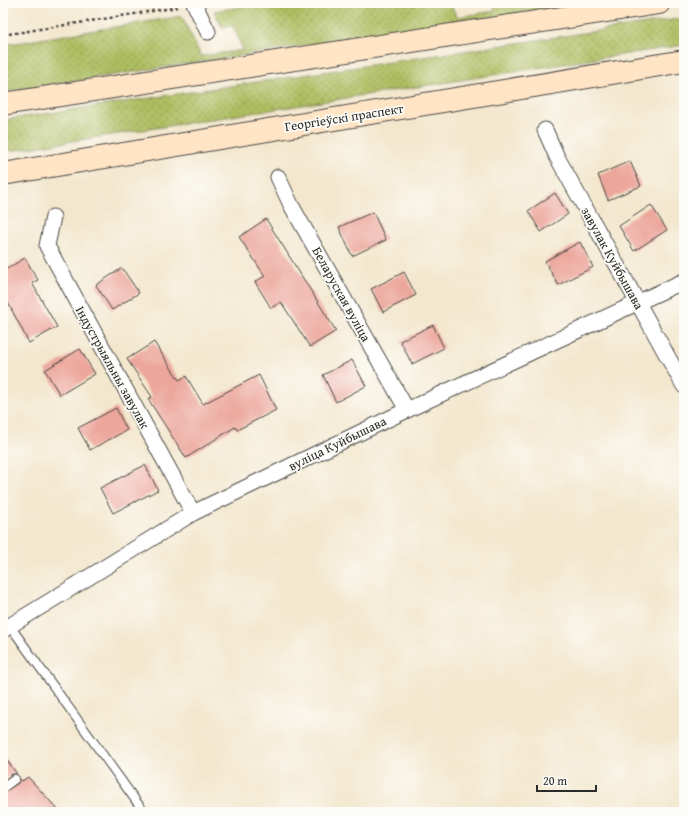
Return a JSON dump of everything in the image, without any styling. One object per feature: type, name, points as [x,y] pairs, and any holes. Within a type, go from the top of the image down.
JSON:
[{"type":"main road","points":[[3,104],[659,3]]},
{"type":"main road","name":"Георгіеўскі праспект","points":[[3,174],[684,61]]},
{"type":"street","points":[[195,4],[208,32]]},
{"type":"street","name":"завулак Куйбышава","points":[[545,130],[557,157],[684,386]]},
{"type":"street","name":"Беларуская вуліца","points":[[278,177],[407,410]]},
{"type":"street","name":"Індустрыяльны завулак","points":[[53,217],[47,246],[193,513]]},
{"type":"street","name":"вуліца Куйбышава","points":[[6,628],[193,513],[407,410],[684,281]]},
{"type":"lane","points":[[6,628],[144,812]]},
{"type":"lane","points":[[3,788],[15,779]]},
{"type":"path","points":[[3,35],[195,4]]},
{"type":"green space","points":[[269,3],[450,3],[457,17],[495,11],[492,3],[584,3],[3,92],[3,45],[182,16],[201,56],[243,50],[233,26],[222,27],[214,11]]},
{"type":"green space","points":[[684,18],[684,45],[3,152],[3,120]]},
{"type":"building","points":[[630,161],[641,186],[608,200],[598,175]]},
{"type":"building","points":[[555,193],[568,214],[541,232],[528,211]]},
{"type":"building","points":[[651,205],[667,230],[634,251],[619,226]]},
{"type":"building","points":[[373,212],[386,240],[352,256],[339,227]]},
{"type":"building","points":[[266,219],[336,331],[310,347],[281,302],[271,308],[255,282],[265,276],[239,237]]},
{"type":"building","points":[[580,242],[593,267],[558,285],[545,261]]},
{"type":"building","points":[[25,258],[38,280],[32,283],[57,327],[29,343],[3,293],[3,271]]},
{"type":"building","points":[[122,268],[139,293],[112,310],[96,285]]},
{"type":"building","points":[[404,272],[416,295],[383,312],[371,289]]},
{"type":"building","points":[[433,325],[444,348],[412,364],[400,341]]},
{"type":"building","points":[[154,342],[179,380],[186,376],[203,404],[259,375],[276,410],[237,430],[235,427],[186,458],[148,399],[152,397],[127,359]]},
{"type":"building","points":[[80,349],[95,374],[60,395],[45,370]]},
{"type":"building","points":[[352,360],[366,386],[336,402],[323,375]]},
{"type":"building","points":[[116,408],[127,430],[90,450],[78,428]]},
{"type":"building","points":[[145,465],[158,490],[113,513],[100,488]]},
{"type":"building","points":[[3,755],[17,774],[12,774],[3,781]]},
{"type":"building","points":[[28,777],[60,812],[3,812],[3,793],[18,783],[20,779],[22,781]]}]
